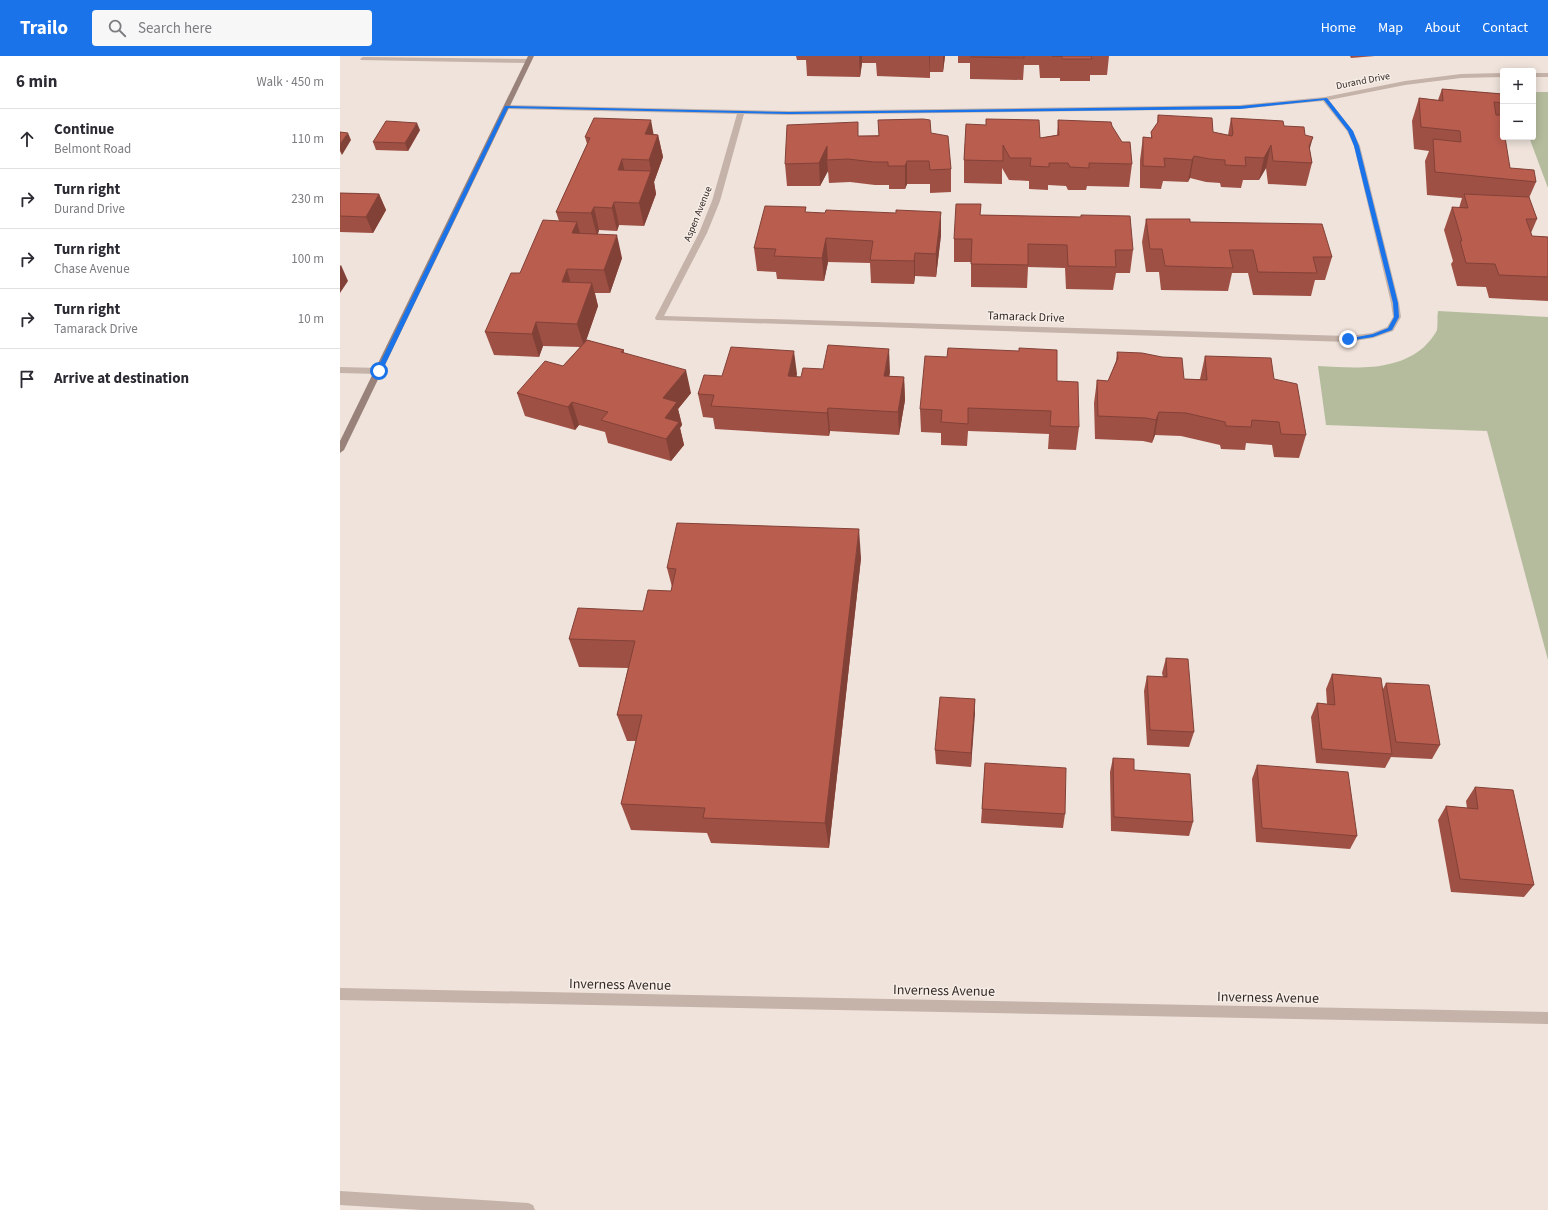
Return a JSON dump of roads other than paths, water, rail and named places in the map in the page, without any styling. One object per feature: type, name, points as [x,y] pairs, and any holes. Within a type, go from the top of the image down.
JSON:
[{"type":"main road","points":[[340,450],[530,59]]},
{"type":"street","points":[[362,59],[530,59]]},
{"type":"street","name":"Durand Drive","points":[[507,107],[789,113],[1240,107],[1325,99],[1405,83],[1461,76],[1500,75]]},
{"type":"street","points":[[1536,75],[1548,75]]},
{"type":"street","name":"Tamarack Drive","points":[[659,318],[1348,339],[1373,335],[1390,329],[1397,317],[1395,303],[1357,146],[1350,131],[1325,99]]},
{"type":"street","name":"Aspen Avenue","points":[[659,318],[703,233],[716,201],[741,112]]},
{"type":"street","points":[[340,370],[379,371]]},
{"type":"street","name":"Inverness Avenue","points":[[340,994],[1548,1018]]},
{"type":"street","points":[[340,1198],[528,1210]]}]
